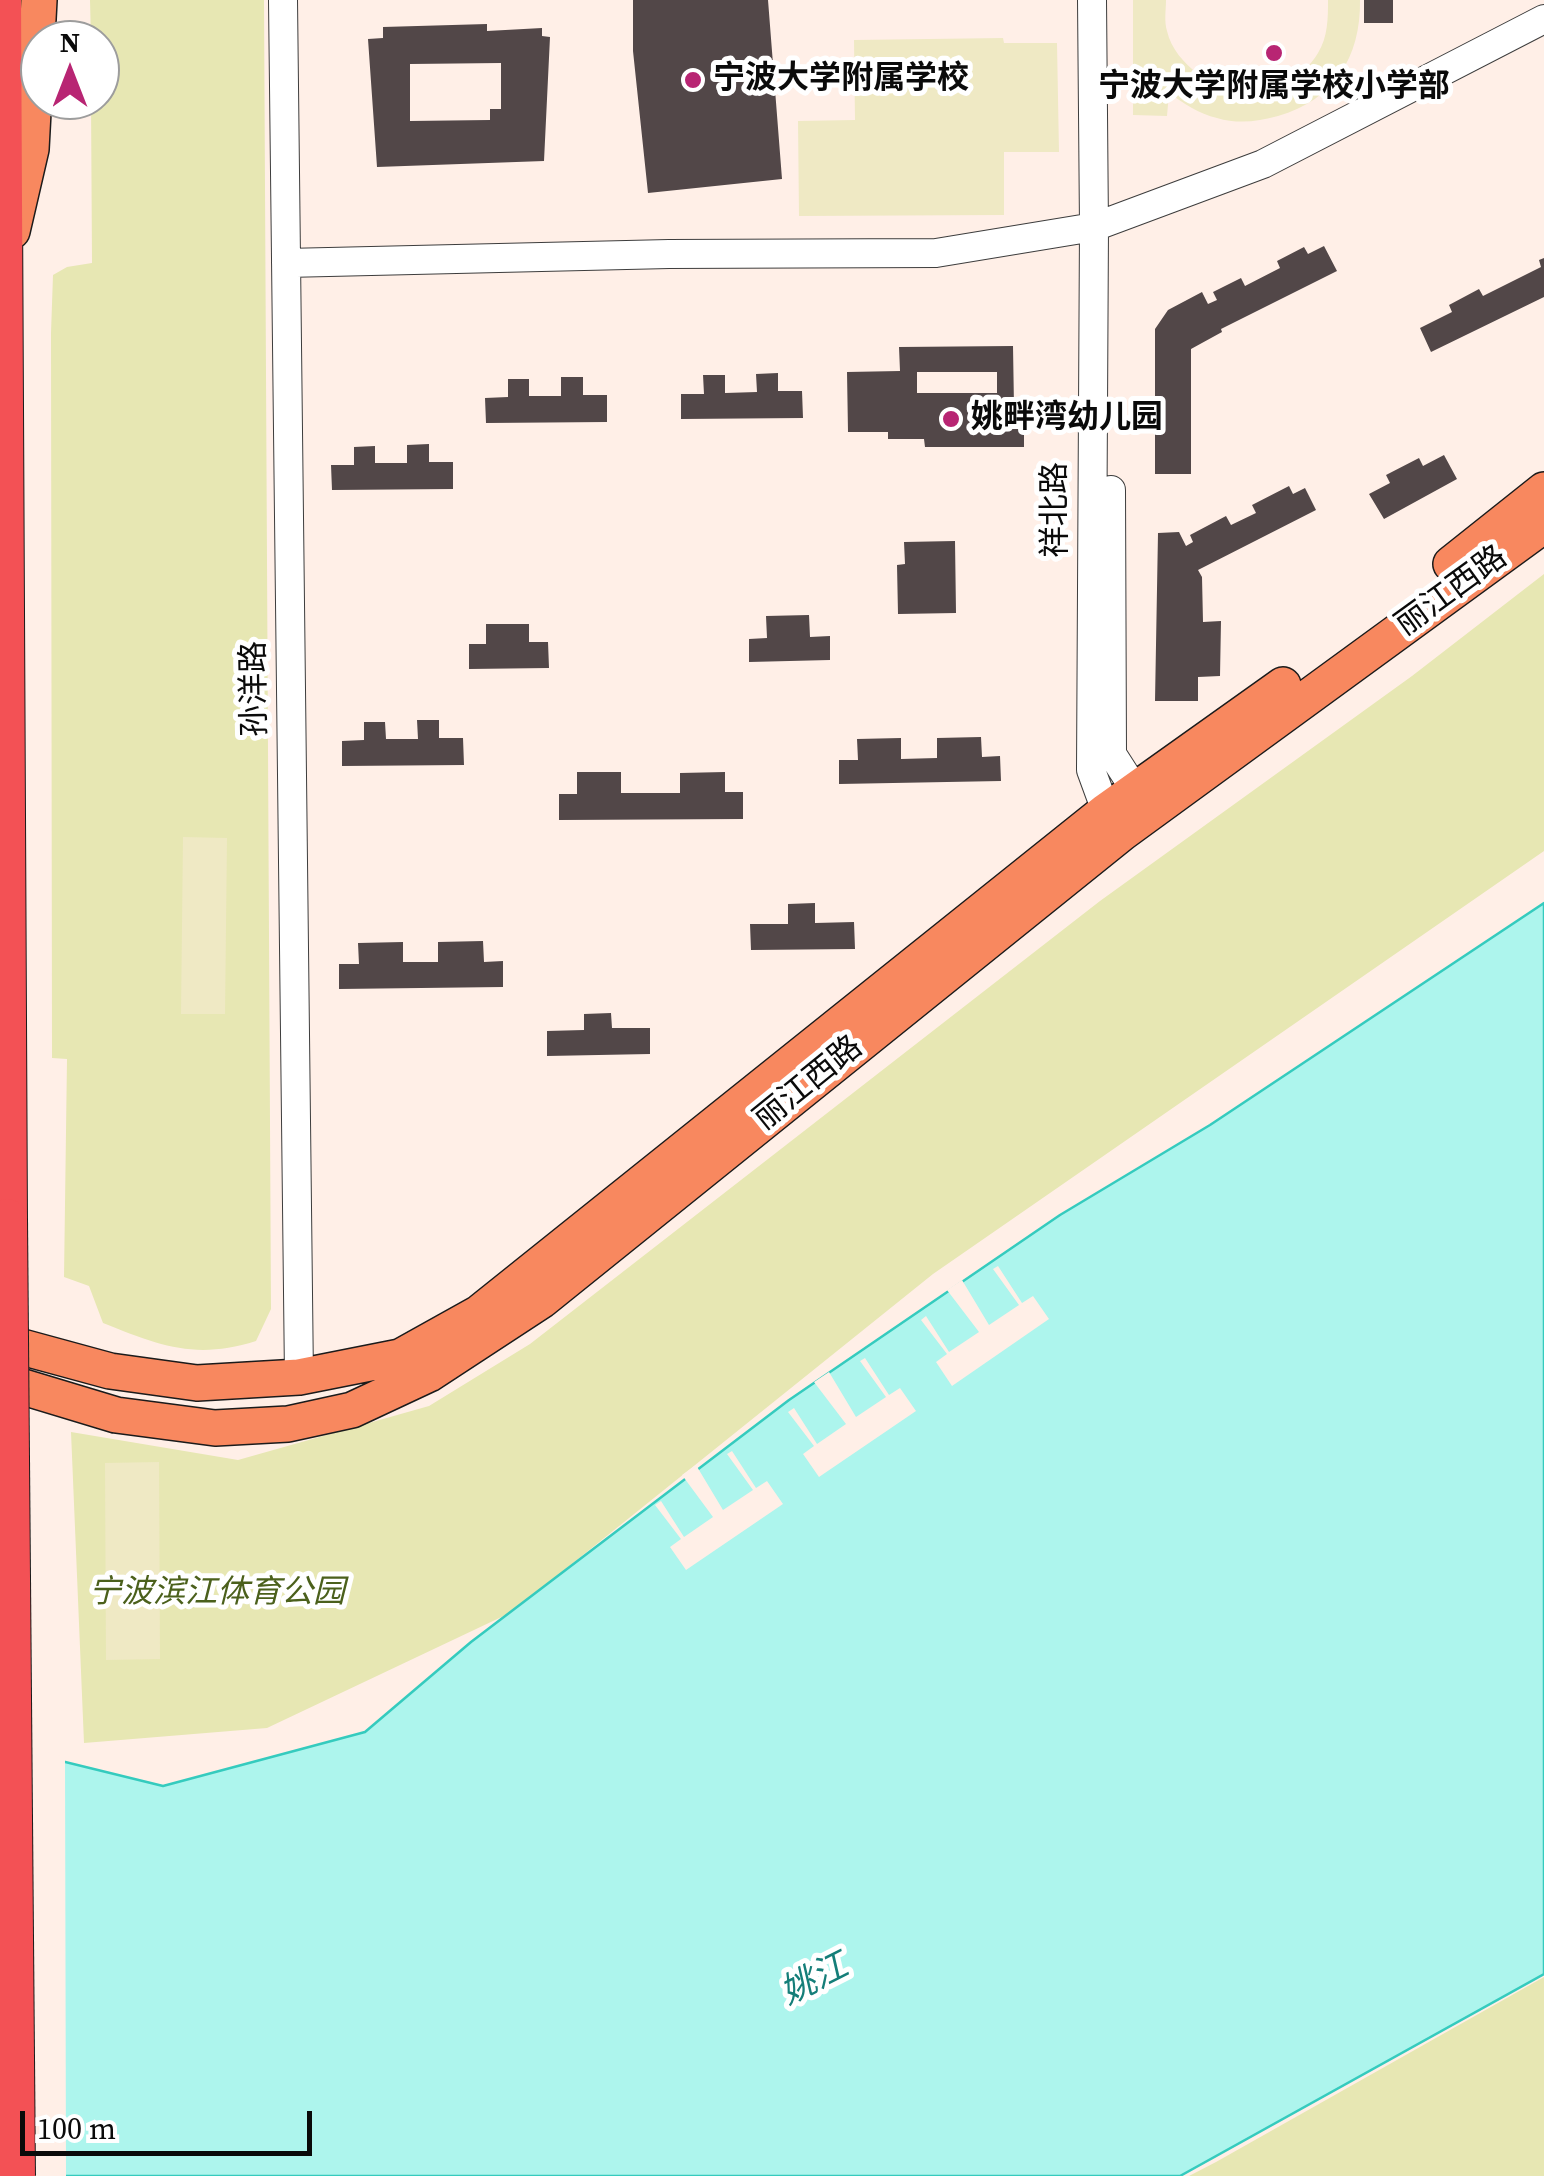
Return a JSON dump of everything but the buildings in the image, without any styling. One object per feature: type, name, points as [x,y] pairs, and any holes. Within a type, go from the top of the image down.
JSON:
[{"type":"highway","points":[[0,0],[15,2176]]},
{"type":"main road","points":[[2,271],[31,148],[40,0]]},
{"type":"main road","name":"丽江西路","points":[[0,1341],[110,1370],[197,1382],[299,1377],[400,1357],[478,1313],[1544,490]]},
{"type":"main road","name":"丽江西路","points":[[0,1380],[116,1415],[215,1428],[288,1424],[352,1410],[429,1374],[542,1300],[1128,812],[1544,524]]},
{"type":"street","name":"孙洋路","points":[[283,0],[299,1377]]},
{"type":"street","name":"祥北路","points":[[1092,0],[1102,223],[1112,754],[1128,812]]},
{"type":"street","name":"祥北路","points":[[1102,223],[1106,0]]},
{"type":"street","points":[[286,263],[669,254],[936,253],[1102,223],[1263,164],[1544,19]]},
{"type":"green space","points":[[90,0],[264,0],[271,1309],[256,1341],[235,1347],[178,1348],[103,1323],[89,1286],[64,1277],[67,1059],[52,1058],[51,333],[53,275],[67,267],[92,263],[91,120],[120,120],[120,20],[90,20]]},
{"type":"green space","name":"宁波滨江体育公园","points":[[1544,574],[1544,851],[933,1274],[512,1612],[267,1728],[84,1743],[71,1432],[238,1460],[429,1406],[530,1344],[1100,901],[1412,676]]},
{"type":"green space","points":[[1544,1977],[1544,2176],[1189,2176],[1216,2162]]},
{"type":"shaded area","points":[[1133,0],[1166,0],[1167,31],[1183,60],[1213,83],[1246,92],[1279,86],[1307,67],[1324,40],[1328,0],[1360,0],[1349,58],[1329,87],[1298,109],[1247,122],[1204,114],[1169,93],[1167,116],[1133,115]]},
{"type":"shaded area","points":[[1003,38],[1004,43],[1057,43],[1059,152],[1004,152],[1004,215],[799,216],[798,121],[855,120],[854,40]]},
{"type":"shaded area","points":[[183,837],[227,838],[225,1014],[181,1014]]},
{"type":"shaded area","points":[[159,1462],[160,1659],[106,1660],[105,1463]]},
{"type":"water","name":"姚江","points":[[1544,903],[1544,1974],[1180,2176],[0,2176],[0,1746],[163,1786],[365,1732],[471,1642],[789,1400],[1060,1215],[1210,1125]]},
{"type":"pier","points":[[998,1266],[1022,1303],[1033,1296],[1049,1319],[952,1386],[936,1362],[947,1354],[921,1320],[926,1316],[949,1352],[979,1332],[947,1290],[962,1280],[989,1325],[1019,1305],[993,1269]]},
{"type":"pier","points":[[865,1358],[889,1395],[900,1388],[916,1411],[819,1477],[803,1454],[814,1446],[788,1412],[794,1408],[817,1444],[846,1424],[814,1382],[829,1372],[856,1417],[886,1397],[860,1361]]},
{"type":"pier","points":[[732,1451],[756,1488],[767,1481],[783,1504],[686,1570],[670,1547],[681,1539],[655,1505],[661,1501],[684,1537],[713,1517],[682,1475],[696,1465],[723,1510],[753,1490],[727,1454]]},
{"type":"pier","points":[[0,1741],[65,1757],[66,2176],[0,2176]]},
{"type":"place","name":"宁波大学附属学校小学部","points":[[1274,53]]},
{"type":"place","name":"宁波大学附属学校","points":[[693,80]]},
{"type":"place","name":"姚畔湾幼儿园","points":[[951,419]]}]
